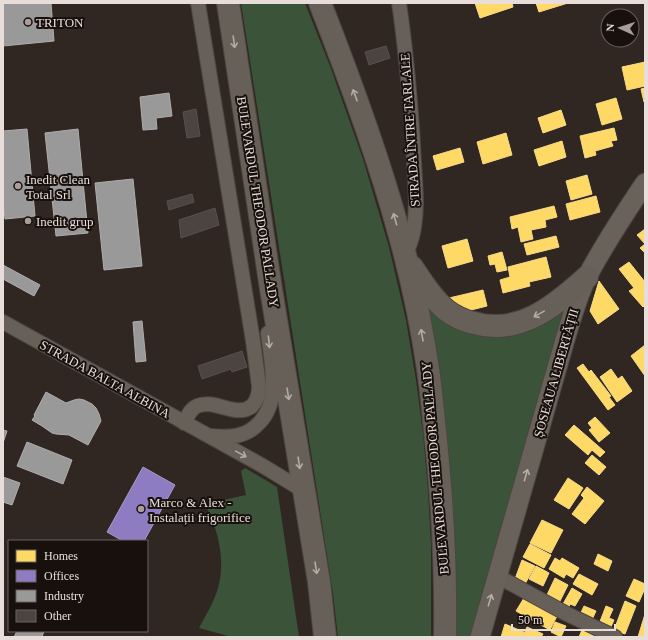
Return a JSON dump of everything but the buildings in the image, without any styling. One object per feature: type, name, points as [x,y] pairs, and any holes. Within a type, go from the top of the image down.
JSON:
[{"type":"main road","name":"BULEVARDUL THEODOR PALLADY","points":[[228,3],[271,289],[319,582],[325,637]]},
{"type":"main road","name":"BULEVARDUL THEODOR PALLADY","points":[[320,3],[370,137],[394,214],[415,298],[428,369],[442,509],[445,562],[445,637]]},
{"type":"main road","name":"ȘOSEAUA LIBERTĂȚII","points":[[480,637],[575,306],[587,277],[602,250],[645,183]]},
{"type":"main road","points":[[405,257],[436,300],[446,310],[467,322],[479,325],[491,326],[513,324],[534,317],[558,302],[587,277]]},
{"type":"street","points":[[184,423],[189,413],[196,406],[201,404],[212,404],[235,410],[245,410],[254,403],[259,393],[253,341],[198,3]]},
{"type":"street","name":"STRADA ÎNTRE TARLALE","points":[[398,3],[410,100],[416,195],[414,228],[405,257]]},
{"type":"street","name":"STRADA BALTA ALBINA","points":[[207,435],[223,437],[242,435],[256,426],[264,418],[269,409],[272,400],[272,370],[267,317],[271,289]]},
{"type":"street","name":"STRADA BALTA ALBINA","points":[[3,322],[263,466],[304,491]]},
{"type":"street","points":[[497,576],[566,614],[615,637]]},
{"type":"green space","points":[[241,3],[305,3],[330,66],[363,159],[389,247],[406,320],[416,380],[423,433],[428,490],[431,545],[431,637],[338,637],[333,594]]},
{"type":"green space","points":[[429,305],[463,328],[563,308],[565,314],[473,637],[453,637],[426,309]]},
{"type":"green space","points":[[245,468],[277,487],[299,637],[232,637],[199,628],[210,608],[218,588],[221,567],[221,556],[217,534],[205,504],[246,495],[241,471]]},
{"type":"place","name":"TRITON","points":[[28,22]]},
{"type":"place","name":"Inedit Clean Total Srl","points":[[18,186]]},
{"type":"place","name":"Inedit grup","points":[[28,221]]},
{"type":"place","name":"Marco & Alex - Instalații frigorifice","points":[[141,509]]}]
